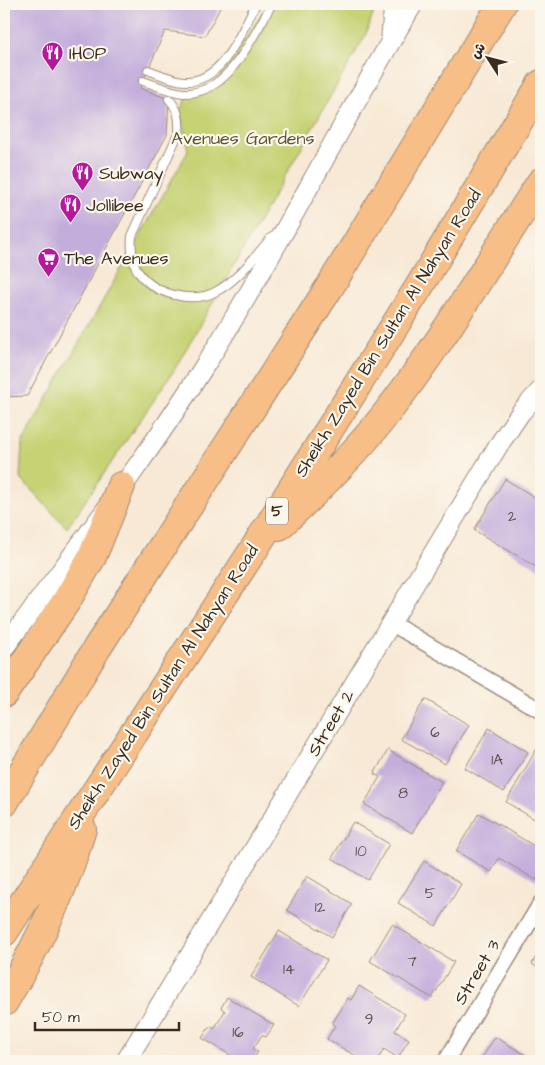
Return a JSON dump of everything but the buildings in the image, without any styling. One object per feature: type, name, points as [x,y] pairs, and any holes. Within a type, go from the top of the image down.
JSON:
[{"type":"highway","points":[[4,803],[98,648],[330,288],[502,4]]},
{"type":"highway","name":"Sheikh Zayed Bin Sultan Al Nahyan Road","points":[[4,932],[254,549],[419,286],[541,84]]},
{"type":"highway","points":[[254,549],[324,485],[381,420],[426,360],[541,182]]},
{"type":"highway","points":[[4,694],[67,600],[92,556],[122,486]]},
{"type":"highway","points":[[4,1002],[39,941],[57,901],[74,858],[90,801]]},
{"type":"street","points":[[391,40],[394,4]]},
{"type":"street","points":[[4,648],[122,486],[202,370],[295,212],[413,4]]},
{"type":"street","name":"Street 2","points":[[126,1061],[498,446],[522,412],[541,390]]},
{"type":"street","points":[[391,623],[541,711]]},
{"type":"street","name":"Street 3","points":[[446,1061],[541,903]]},
{"type":"lane","points":[[148,70],[184,81],[194,81],[211,74],[223,62],[256,4]]},
{"type":"lane","points":[[143,81],[174,92],[184,93],[204,90],[214,85],[223,78],[238,60],[272,4]]},
{"type":"lane","points":[[169,99],[175,106],[178,114],[179,132],[132,236],[131,248],[133,259],[137,270],[145,278],[174,296],[187,298],[201,297],[215,292],[226,286],[237,276],[295,212]]},
{"type":"green space","name":"Avenues Gardens","points":[[268,4],[377,4],[365,36],[173,372],[67,528],[20,478],[22,443],[188,151],[180,110],[189,93],[210,91]]},
{"type":"place","name":"IHOP","points":[[53,72]]},
{"type":"place","name":"Subway","points":[[83,192]]},
{"type":"place","name":"Jollibee","points":[[70,224]]},
{"type":"place","name":"The Avenues","points":[[48,277]]}]
